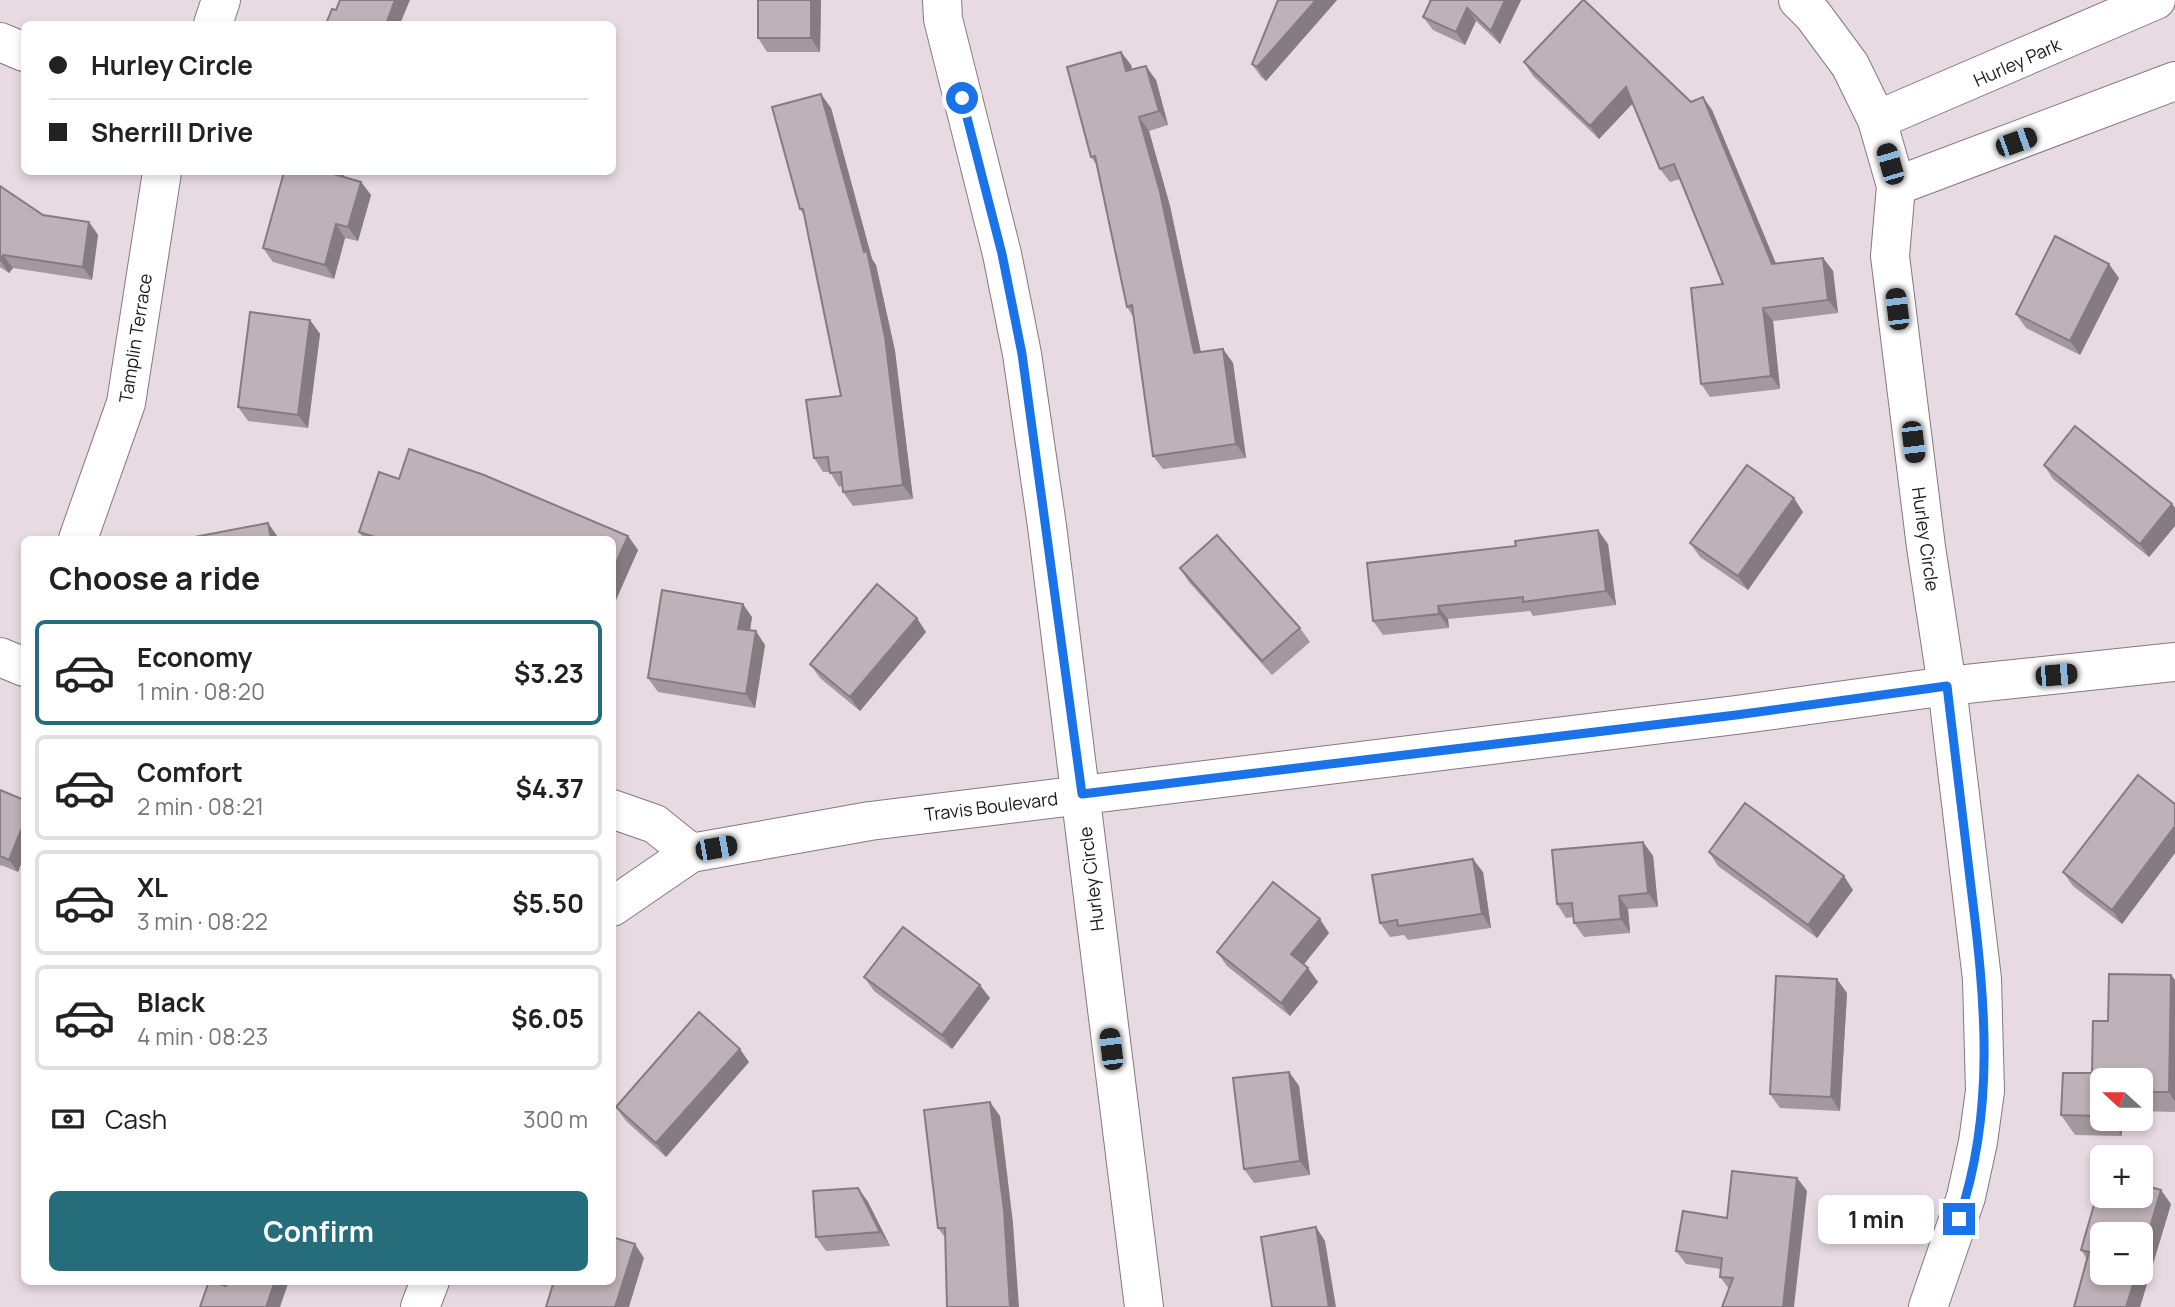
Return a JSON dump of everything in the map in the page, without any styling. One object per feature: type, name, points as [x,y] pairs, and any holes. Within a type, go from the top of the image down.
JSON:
[{"type":"street","points":[[213,21],[221,0]]},
{"type":"street","name":"Hurley Circle","points":[[943,0],[943,19],[1002,254],[1022,354],[1082,794],[1144,1307]]},
{"type":"street","name":"Hurley Circle","points":[[1798,0],[1813,15],[1850,65],[1877,120],[1896,186],[1890,256],[1926,547],[1947,686],[1982,979],[1985,1091],[1966,1197],[1928,1307]]},
{"type":"street","name":"Hurley Park","points":[[1877,120],[2156,0]]},
{"type":"street","points":[[0,42],[21,51]]},
{"type":"street","points":[[1896,186],[2175,81]]},
{"type":"street","name":"Tamplin Terrace","points":[[79,536],[126,403],[162,175]]},
{"type":"street","points":[[0,657],[21,666]]},
{"type":"street","name":"Travis Boulevard","points":[[691,853],[870,821],[1736,715],[1947,686],[2175,662]]},
{"type":"street","points":[[616,810],[655,824],[691,853],[616,904]]},
{"type":"street","points":[[420,1307],[428,1285]]},
{"type":"building","points":[[340,0],[395,0],[387,21],[327,21],[332,9],[336,10]]},
{"type":"building","points":[[758,0],[811,0],[811,38],[758,38]]},
{"type":"building","points":[[1278,0],[1316,0],[1257,67],[1252,64]]},
{"type":"building","points":[[1431,0],[1505,0],[1491,31],[1467,8],[1456,32],[1423,17]]},
{"type":"building","points":[[1583,0],[1691,102],[1703,97],[1772,264],[1823,258],[1828,300],[1763,308],[1771,376],[1701,384],[1691,288],[1723,284],[1674,164],[1660,169],[1626,87],[1590,126],[1524,62]]},
{"type":"building","points":[[1121,52],[1126,71],[1146,66],[1159,111],[1139,117],[1160,192],[1194,353],[1223,349],[1236,444],[1153,456],[1132,305],[1127,307],[1095,156],[1091,157],[1067,67]]},
{"type":"building","points":[[821,94],[864,252],[867,251],[885,337],[903,485],[843,492],[841,472],[830,473],[828,457],[814,458],[806,400],[841,396],[803,209],[800,209],[772,107]]},
{"type":"building","points":[[283,175],[337,175],[361,182],[348,227],[336,224],[325,265],[263,248]]},
{"type":"building","points":[[0,186],[43,215],[89,222],[83,267],[3,255],[0,260]]},
{"type":"building","points":[[2055,236],[2109,264],[2070,341],[2016,314]]},
{"type":"building","points":[[250,312],[310,320],[298,415],[238,407]]},
{"type":"building","points":[[2075,426],[2172,504],[2140,544],[2044,465]]},
{"type":"building","points":[[409,449],[484,475],[628,536],[616,563],[616,536],[372,536],[359,532],[379,472],[399,479]]},
{"type":"building","points":[[1747,465],[1794,498],[1738,576],[1690,543]]},
{"type":"building","points":[[268,523],[270,536],[200,536]]},
{"type":"building","points":[[1598,530],[1606,591],[1523,602],[1523,597],[1438,606],[1439,614],[1373,621],[1367,563],[1516,546],[1515,541]]},
{"type":"building","points":[[1217,535],[1300,628],[1262,661],[1180,568]]},
{"type":"building","points":[[877,584],[917,618],[850,697],[810,664]]},
{"type":"building","points":[[662,590],[743,604],[738,629],[756,631],[746,694],[648,678]]},
{"type":"building","points":[[2138,775],[2175,804],[2175,826],[2112,910],[2063,872]]},
{"type":"building","points":[[0,790],[21,799],[21,830],[9,860],[0,856]]},
{"type":"building","points":[[1745,803],[1844,876],[1808,925],[1709,852]]},
{"type":"building","points":[[1643,842],[1648,893],[1619,896],[1621,919],[1574,923],[1572,903],[1557,904],[1552,850]]},
{"type":"building","points":[[1473,859],[1482,914],[1398,926],[1397,920],[1380,923],[1372,875]]},
{"type":"building","points":[[1273,882],[1320,919],[1291,954],[1308,968],[1281,1003],[1217,952]]},
{"type":"building","points":[[903,927],[980,985],[942,1035],[864,977]]},
{"type":"building","points":[[2109,974],[2171,975],[2169,1092],[2153,1092],[2153,1068],[2092,1068],[2093,1021],[2108,1021]]},
{"type":"building","points":[[1776,976],[1837,979],[1831,1097],[1770,1094]]},
{"type":"building","points":[[699,1012],[740,1049],[656,1143],[616,1107]]},
{"type":"building","points":[[1289,1072],[1300,1161],[1244,1169],[1233,1078]]},
{"type":"building","points":[[2063,1073],[2090,1073],[2090,1116],[2061,1115]]},
{"type":"building","points":[[990,1102],[1004,1210],[1010,1307],[947,1307],[945,1228],[938,1228],[924,1110]]},
{"type":"building","points":[[1732,1171],[1797,1178],[1783,1307],[1722,1307],[1733,1278],[1720,1277],[1722,1258],[1676,1251],[1683,1211],[1727,1218]]},
{"type":"building","points":[[858,1188],[880,1232],[816,1237],[813,1191]]},
{"type":"building","points":[[2153,1188],[2161,1190],[2152,1222],[2090,1222],[2090,1285],[2133,1285],[2126,1307],[2074,1307],[2089,1252],[2081,1250],[2093,1208],[2153,1208]]},
{"type":"building","points":[[1316,1227],[1329,1307],[1272,1307],[1261,1237]]},
{"type":"building","points":[[616,1238],[635,1244],[615,1307],[546,1307],[553,1285],[616,1285]]},
{"type":"building","points":[[208,1285],[274,1285],[266,1307],[200,1307]]},
{"type":"route","points":[[962,98],[1002,254],[1022,354],[1082,794],[1736,715],[1947,686],[1982,979],[1986,1049],[1985,1091],[1978,1142],[1959,1219]]}]
